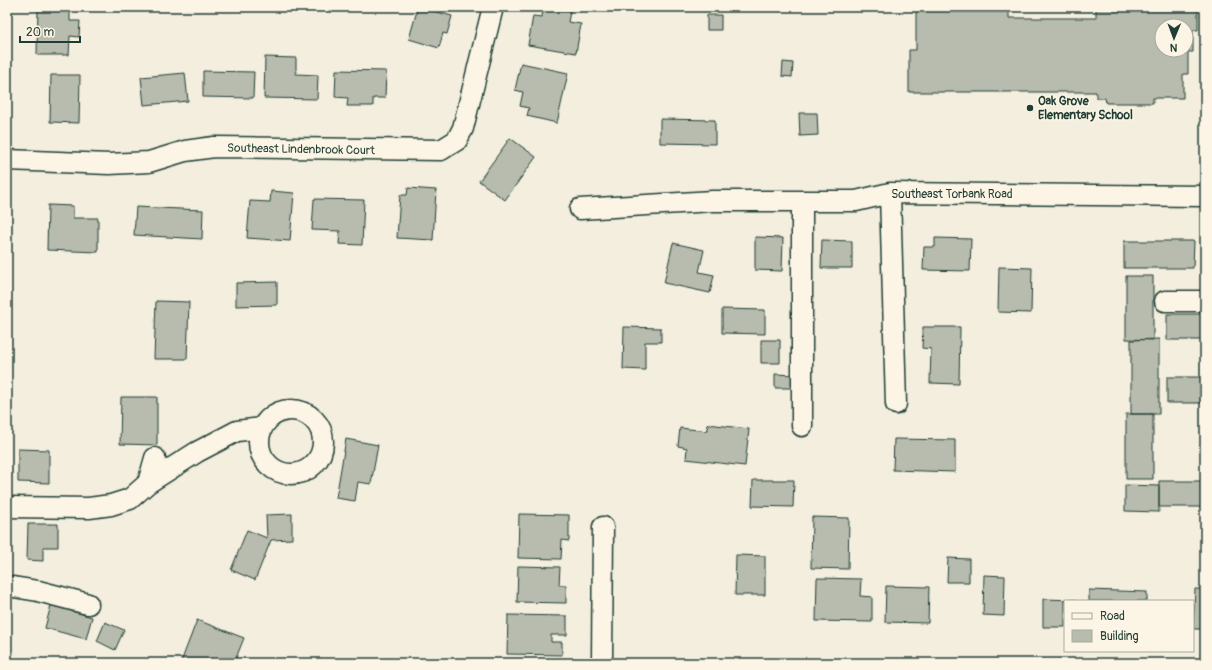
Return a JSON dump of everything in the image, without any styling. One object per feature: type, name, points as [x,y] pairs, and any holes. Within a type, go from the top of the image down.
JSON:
[{"type":"street","name":"Southeast Lindenbrook Court","points":[[7,160],[109,164],[149,162],[185,151],[214,147],[441,150],[457,140],[463,128],[493,7]]},
{"type":"street","name":"Southeast Torbank Road","points":[[580,209],[713,200],[856,201],[890,193],[1205,196]]},
{"type":"street","points":[[890,193],[896,404]]},
{"type":"street","points":[[802,201],[802,426]]},
{"type":"street","points":[[1165,301],[1205,301]]},
{"type":"street","points":[[7,507],[89,508],[111,505],[130,499],[148,483],[197,452],[237,431],[262,428]]},
{"type":"street","points":[[148,483],[155,458]]},
{"type":"street","points":[[602,663],[603,528]]},
{"type":"street","points":[[7,586],[38,591],[88,604]]},
{"type":"building","points":[[38,7],[70,7],[70,21],[80,21],[79,37],[70,36],[69,55],[37,55]]},
{"type":"building","points":[[418,7],[452,16],[447,34],[443,33],[439,48],[409,39]]},
{"type":"building","points":[[543,7],[571,7],[568,22],[581,24],[576,53],[528,45],[533,16],[542,17]]},
{"type":"building","points":[[916,7],[1009,7],[1009,18],[1096,18],[1096,7],[1198,7],[1198,30],[1194,30],[1194,18],[1154,18],[1154,58],[1188,58],[1188,74],[1183,74],[1183,98],[1153,98],[1153,103],[1106,103],[1105,98],[1096,98],[1096,92],[909,92],[909,50],[916,50]]},
{"type":"building","points":[[707,15],[721,15],[721,30],[707,30]]},
{"type":"building","points":[[265,57],[296,58],[296,74],[318,75],[317,99],[264,98]]},
{"type":"building","points":[[783,62],[793,63],[792,77],[782,76]]},
{"type":"building","points":[[521,63],[568,73],[557,123],[527,116],[529,108],[520,106],[523,92],[515,90]]},
{"type":"building","points":[[336,70],[386,71],[385,98],[373,98],[373,106],[347,106],[348,98],[335,97]]},
{"type":"building","points":[[203,71],[254,72],[253,98],[203,97]]},
{"type":"building","points":[[185,73],[188,101],[144,105],[141,77]]},
{"type":"building","points":[[51,75],[80,75],[79,123],[50,122]]},
{"type":"building","points":[[799,113],[817,113],[818,135],[800,136]]},
{"type":"building","points":[[660,119],[715,120],[715,144],[660,143]]},
{"type":"building","points":[[510,138],[536,157],[505,200],[479,181]]},
{"type":"building","points":[[408,188],[436,190],[433,240],[397,238],[400,195],[407,195]]},
{"type":"building","points":[[271,191],[294,193],[290,241],[247,238],[250,201],[270,202]]},
{"type":"building","points":[[314,199],[364,200],[362,245],[339,244],[340,231],[312,230]]},
{"type":"building","points":[[48,205],[73,206],[73,218],[98,218],[98,252],[47,250]]},
{"type":"building","points":[[136,207],[203,210],[202,239],[134,235]]},
{"type":"building","points":[[755,237],[783,238],[782,271],[755,270]]},
{"type":"building","points":[[935,238],[971,239],[970,271],[923,270],[924,247],[935,247]]},
{"type":"building","points":[[822,240],[852,241],[852,268],[821,268]]},
{"type":"building","points":[[1124,241],[1194,241],[1193,268],[1124,268]]},
{"type":"building","points":[[673,243],[704,250],[699,272],[714,275],[710,293],[664,283]]},
{"type":"building","points":[[999,267],[1032,268],[1031,313],[998,312]]},
{"type":"building","points":[[1126,276],[1153,276],[1153,340],[1126,339]]},
{"type":"building","points":[[277,282],[277,305],[236,306],[236,283]]},
{"type":"building","points":[[156,301],[189,302],[187,359],[154,359]]},
{"type":"building","points":[[722,309],[765,310],[765,334],[722,333]]},
{"type":"building","points":[[1167,314],[1205,314],[1205,340],[1167,340]]},
{"type":"building","points":[[624,327],[661,328],[661,342],[645,342],[645,370],[623,369]]},
{"type":"building","points":[[923,327],[960,327],[959,384],[930,383],[931,349],[922,348]]},
{"type":"building","points":[[1159,339],[1159,414],[1131,414],[1131,340]]},
{"type":"building","points":[[761,340],[780,340],[780,363],[761,363]]},
{"type":"building","points":[[775,374],[794,375],[793,388],[775,388]]},
{"type":"building","points":[[1167,377],[1205,377],[1205,403],[1167,403]]},
{"type":"building","points":[[121,397],[157,397],[157,445],[120,444]]},
{"type":"building","points":[[1126,414],[1153,414],[1153,479],[1126,479]]},
{"type":"building","points":[[708,424],[749,429],[745,466],[686,459],[687,448],[678,446],[680,428],[707,431]]},
{"type":"building","points":[[346,439],[378,445],[371,484],[358,482],[355,501],[336,498]]},
{"type":"building","points":[[894,439],[955,440],[955,472],[893,470]]},
{"type":"building","points":[[18,449],[49,450],[49,483],[18,482]]},
{"type":"building","points":[[753,480],[794,480],[793,507],[752,506]]},
{"type":"building","points":[[1159,481],[1205,481],[1205,507],[1159,507]]},
{"type":"building","points":[[1125,485],[1159,486],[1159,512],[1125,511]]},
{"type":"building","points":[[292,514],[292,539],[271,540],[255,580],[231,570],[247,530],[267,538],[266,515]]},
{"type":"building","points":[[519,514],[569,515],[569,541],[562,540],[561,559],[518,558]]},
{"type":"building","points":[[812,517],[849,518],[848,569],[811,568]]},
{"type":"building","points":[[28,524],[58,524],[58,547],[43,547],[43,561],[27,560]]},
{"type":"building","points":[[736,555],[765,556],[765,595],[735,595]]},
{"type":"building","points":[[948,558],[969,559],[969,582],[947,582]]},
{"type":"building","points":[[518,566],[560,567],[559,585],[566,585],[566,603],[517,602]]},
{"type":"building","points":[[984,575],[1005,576],[1004,616],[983,615]]},
{"type":"building","points":[[817,578],[861,579],[860,596],[872,597],[872,622],[816,621]]},
{"type":"building","points":[[886,586],[929,587],[928,623],[885,622]]},
{"type":"building","points":[[1195,589],[1205,589],[1205,629],[1194,629]]},
{"type":"building","points":[[1089,590],[1147,592],[1147,600],[1089,600]]},
{"type":"building","points":[[1043,599],[1076,600],[1064,600],[1064,627],[1043,627]]},
{"type":"building","points":[[51,605],[92,617],[86,639],[45,628]]},
{"type":"building","points":[[508,615],[567,616],[567,635],[551,635],[551,642],[562,642],[562,655],[507,654]]},
{"type":"building","points":[[197,620],[244,638],[236,658],[244,661],[244,663],[181,662]]},
{"type":"building","points":[[105,622],[124,630],[115,650],[97,641]]},
{"type":"place","name":"Oak Grove Elementary School","points":[[1030,108]]}]
